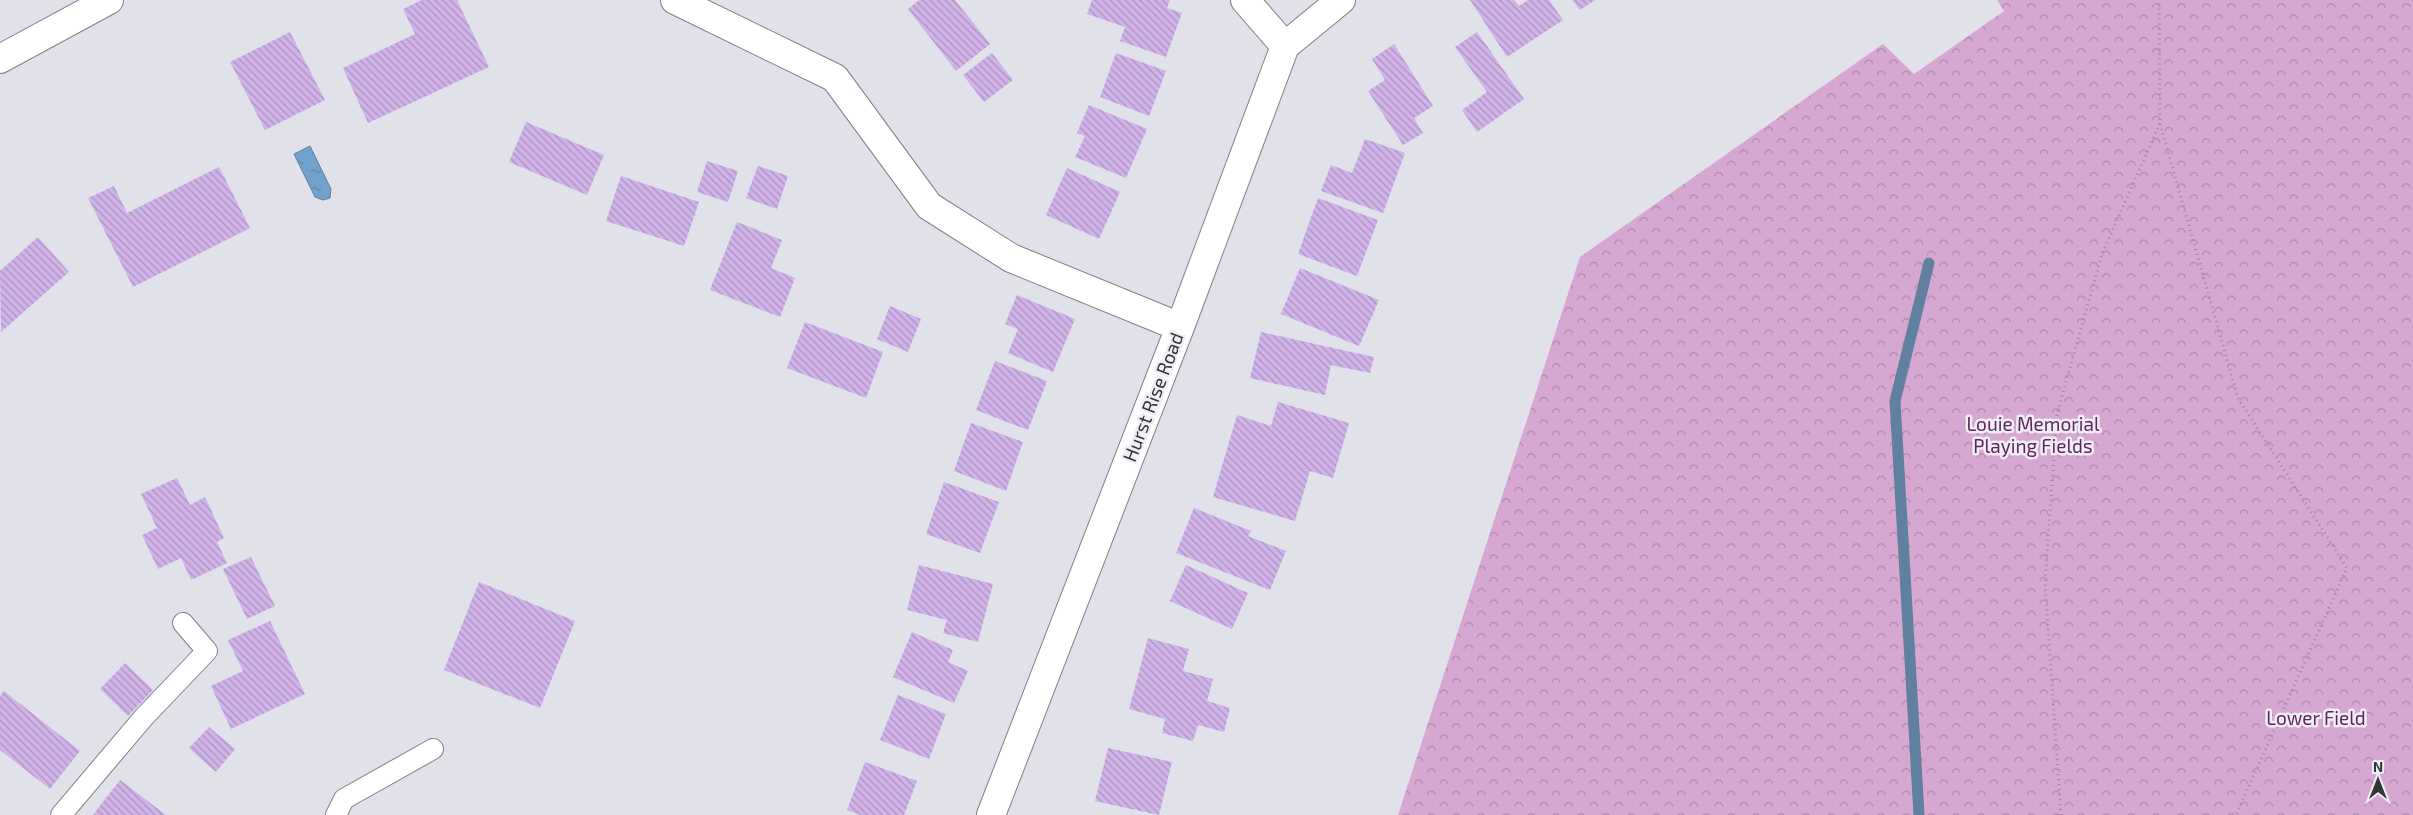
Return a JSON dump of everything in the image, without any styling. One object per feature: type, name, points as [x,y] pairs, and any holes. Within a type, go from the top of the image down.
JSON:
[{"type":"street","points":[[0,59],[109,0]]},
{"type":"street","points":[[675,0],[835,78],[929,206],[1011,258],[1180,327]]},
{"type":"street","points":[[1245,0],[1285,46],[1341,0]]},
{"type":"street","name":"Hurst Rise Road","points":[[991,815],[1180,327],[1285,46]]},
{"type":"lane","points":[[61,815],[144,717],[207,651],[183,623]]},
{"type":"lane","points":[[336,815],[344,799],[433,749]]},
{"type":"path","points":[[2158,0],[2160,123],[2238,398],[2347,568],[2236,815]]},
{"type":"path","points":[[2061,815],[2045,582],[2057,414],[2102,254],[2160,123]]},
{"type":"green space","name":"Louie Memorial Playing Fields","points":[[1997,0],[2413,0],[2413,815],[1398,815],[1580,257],[1883,44],[1914,74],[2004,11]]},
{"type":"water","points":[[310,146],[331,189],[330,198],[323,200],[315,197],[294,154]]},
{"type":"building","points":[[422,0],[457,0],[489,67],[368,123],[343,68],[415,34],[403,9]]},
{"type":"building","points":[[919,0],[955,0],[990,44],[956,71],[908,9]]},
{"type":"building","points":[[1092,0],[1170,0],[1167,8],[1182,13],[1166,57],[1120,41],[1125,27],[1087,14]]},
{"type":"building","points":[[1470,0],[1514,0],[1519,6],[1528,0],[1549,0],[1563,20],[1507,57]]},
{"type":"building","points":[[1572,0],[1595,0],[1580,10]]},
{"type":"building","points":[[290,32],[325,100],[265,130],[230,62]]},
{"type":"building","points":[[1477,32],[1524,99],[1477,132],[1462,110],[1487,92],[1455,47]]},
{"type":"building","points":[[1394,44],[1433,106],[1414,118],[1423,133],[1403,145],[1368,91],[1385,80],[1372,59]]},
{"type":"building","points":[[992,53],[1013,80],[984,102],[963,75]]},
{"type":"building","points":[[1116,53],[1166,71],[1149,116],[1100,97]]},
{"type":"building","points":[[1089,105],[1147,129],[1126,178],[1075,157],[1085,136],[1077,133]]},
{"type":"building","points":[[526,122],[604,155],[587,195],[509,162]]},
{"type":"building","points":[[1365,139],[1405,153],[1383,213],[1321,191],[1331,165],[1352,173]]},
{"type":"building","points":[[707,161],[738,171],[728,202],[697,192]]},
{"type":"building","points":[[758,166],[788,176],[777,209],[746,198]]},
{"type":"building","points":[[219,167],[250,228],[133,287],[88,198],[114,186],[127,213]]},
{"type":"building","points":[[1067,168],[1120,192],[1099,239],[1046,215]]},
{"type":"building","points":[[621,176],[699,202],[684,246],[606,221]]},
{"type":"building","points":[[1318,198],[1378,220],[1357,276],[1298,254]]},
{"type":"building","points":[[737,222],[782,240],[771,268],[795,278],[780,317],[710,290]]},
{"type":"building","points":[[38,237],[69,272],[1,332],[0,271]]},
{"type":"building","points":[[1300,268],[1379,300],[1359,346],[1281,314]]},
{"type":"building","points":[[1017,295],[1075,319],[1053,372],[1008,353],[1018,329],[1005,324]]},
{"type":"building","points":[[890,306],[921,319],[908,352],[877,339]]},
{"type":"building","points":[[805,322],[883,352],[866,398],[787,368]]},
{"type":"building","points":[[1261,332],[1374,357],[1370,373],[1331,365],[1325,395],[1250,378]]},
{"type":"building","points":[[995,361],[1047,381],[1028,430],[976,410]]},
{"type":"building","points":[[1278,402],[1349,423],[1333,478],[1310,471],[1295,521],[1213,497],[1237,415],[1271,426]]},
{"type":"building","points":[[971,423],[1023,442],[1006,491],[954,471]]},
{"type":"building","points":[[177,478],[190,505],[205,497],[224,538],[217,542],[227,563],[191,580],[181,558],[158,569],[142,535],[157,528],[141,494]]},
{"type":"building","points":[[944,482],[999,502],[980,553],[926,534]]},
{"type":"building","points":[[1194,508],[1251,531],[1248,536],[1286,551],[1270,590],[1176,553]]},
{"type":"building","points":[[251,557],[275,606],[247,619],[223,569]]},
{"type":"building","points":[[919,565],[993,584],[978,642],[943,633],[947,620],[907,610]]},
{"type":"building","points":[[1186,565],[1248,593],[1232,629],[1170,601]]},
{"type":"building","points":[[479,582],[575,621],[540,708],[444,670]]},
{"type":"building","points":[[270,621],[305,694],[231,729],[211,686],[243,671],[228,640]]},
{"type":"building","points":[[912,632],[953,650],[948,662],[968,671],[954,703],[893,677]]},
{"type":"building","points":[[1148,638],[1189,649],[1183,671],[1213,679],[1207,701],[1230,708],[1224,732],[1198,725],[1193,741],[1162,733],[1165,719],[1129,709]]},
{"type":"building","points":[[125,663],[153,690],[128,716],[100,689]]},
{"type":"building","points":[[4,691],[80,751],[50,789],[0,750],[0,696]]},
{"type":"building","points":[[898,695],[946,714],[929,759],[880,740]]},
{"type":"building","points":[[209,727],[235,749],[216,772],[189,748]]},
{"type":"building","points":[[1108,748],[1172,762],[1159,815],[1095,801]]},
{"type":"building","points":[[865,762],[917,781],[904,815],[860,815],[847,810]]},
{"type":"building","points":[[120,780],[166,815],[93,815]]},
{"type":"waterway","points":[[1919,815],[1895,401],[1929,263]]},
{"type":"park label","name":"Lower Field","points":[[2316,718]]}]
